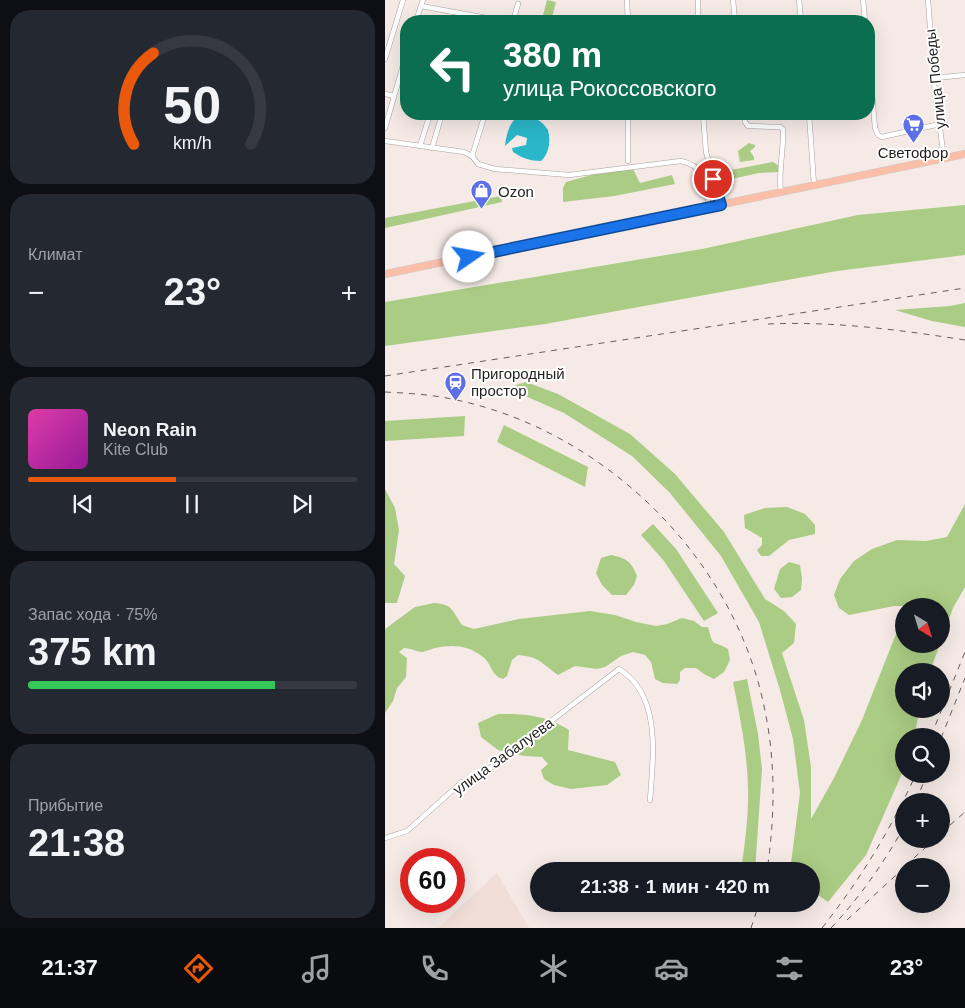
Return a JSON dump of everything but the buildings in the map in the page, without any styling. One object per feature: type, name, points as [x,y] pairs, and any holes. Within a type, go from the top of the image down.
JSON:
[{"type":"main road","points":[[385,274],[965,154]]},
{"type":"street","points":[[385,59],[403,0]]},
{"type":"street","points":[[418,15],[423,0]]},
{"type":"street","points":[[627,0],[628,15]]},
{"type":"street","points":[[697,0],[698,15]]},
{"type":"street","points":[[733,0],[734,15]]},
{"type":"street","points":[[799,0],[800,15]]},
{"type":"street","points":[[863,0],[864,15]]},
{"type":"street","name":"улица Победы","points":[[928,0],[934,78],[944,158]]},
{"type":"street","points":[[515,15],[518,4]]},
{"type":"street","points":[[421,6],[460,14]]},
{"type":"street","points":[[934,78],[965,75]]},
{"type":"street","points":[[385,128],[400,76]]},
{"type":"street","points":[[385,94],[394,96]]},
{"type":"street","points":[[420,146],[428,120]]},
{"type":"street","points":[[432,148],[441,120]]},
{"type":"street","points":[[472,156],[483,120]]},
{"type":"street","points":[[628,120],[628,161]]},
{"type":"street","points":[[703,120],[705,152],[721,205]]},
{"type":"street","points":[[745,120],[748,126],[780,127],[783,129],[784,141],[780,160],[781,192]]},
{"type":"street","points":[[809,120],[814,186]]},
{"type":"street","points":[[874,120],[878,135],[882,137],[940,124]]},
{"type":"street","points":[[385,141],[464,152],[472,156],[478,164],[495,169],[569,174],[681,161],[690,163],[699,170],[704,179],[709,207]]},
{"type":"street","name":"улица Забалуева","points":[[385,838],[407,831],[425,817],[462,782],[473,781],[619,669],[629,675],[639,686],[649,716],[652,766],[650,800]]},
{"type":"shaded area","points":[[497,873],[529,928],[438,928],[454,913],[465,913],[465,903]]},
{"type":"green space","points":[[547,0],[556,2],[553,15],[543,15]]},
{"type":"green space","points":[[749,143],[755,145],[750,151],[754,160],[740,162],[738,151]]},
{"type":"green space","points":[[773,162],[781,167],[780,172],[759,173],[727,180],[731,170]]},
{"type":"green space","points":[[633,169],[640,183],[672,175],[675,184],[614,196],[563,202],[563,188],[566,182],[595,174]]},
{"type":"green space","points":[[501,196],[502,202],[385,228],[385,218]]},
{"type":"green space","points":[[965,205],[965,255],[837,271],[545,324],[385,346],[385,302],[702,249],[858,215]]},
{"type":"green space","points":[[965,303],[965,327],[932,321],[895,310],[950,306]]},
{"type":"green space","points":[[526,382],[558,394],[630,434],[675,474],[724,532],[765,599],[784,611],[796,624],[794,643],[782,653],[804,720],[811,767],[811,819],[834,778],[862,720],[895,637],[895,653],[937,653],[933,663],[895,663],[895,718],[918,718],[916,728],[895,728],[895,783],[898,783],[866,855],[828,902],[820,896],[820,862],[791,862],[800,793],[793,739],[759,622],[721,556],[670,493],[632,456],[564,413],[523,395],[516,385]]},
{"type":"green space","points":[[465,416],[464,436],[385,441],[385,421]]},
{"type":"green space","points":[[504,425],[588,467],[585,487],[497,442]]},
{"type":"green space","points":[[385,489],[395,508],[399,530],[394,564],[405,576],[397,603],[385,603]]},
{"type":"green space","points":[[965,504],[965,587],[950,616],[950,598],[895,598],[895,606],[849,615],[839,608],[834,595],[840,579],[854,561],[872,549],[897,540],[926,541],[947,537]]},
{"type":"green space","points":[[787,507],[805,514],[815,525],[815,534],[789,540],[769,556],[761,556],[757,550],[762,545],[762,538],[745,528],[744,515],[765,508]]},
{"type":"green space","points":[[653,524],[676,549],[718,613],[704,621],[664,561],[641,535]]},
{"type":"green space","points":[[611,555],[621,557],[627,561],[633,567],[637,576],[634,585],[626,595],[612,595],[602,585],[596,573],[601,558]]},
{"type":"green space","points":[[789,562],[800,565],[801,590],[792,597],[781,598],[774,589],[780,569]]},
{"type":"green space","points":[[434,603],[449,607],[462,625],[474,629],[519,619],[590,611],[615,615],[656,626],[682,618],[694,621],[702,627],[708,627],[713,642],[728,649],[730,660],[724,672],[714,679],[696,668],[685,668],[680,672],[680,680],[677,684],[663,683],[655,679],[651,662],[645,655],[633,652],[621,656],[605,667],[597,669],[575,666],[558,675],[536,659],[518,655],[512,660],[507,676],[503,679],[494,673],[483,657],[472,650],[460,646],[435,648],[423,652],[404,648],[399,652],[407,658],[406,677],[397,688],[393,701],[385,713],[385,629],[415,607]]},
{"type":"green space","points":[[747,679],[758,734],[762,769],[756,862],[742,862],[748,786],[745,747],[733,682]]},
{"type":"green space","points":[[498,714],[535,716],[560,725],[569,730],[568,750],[615,762],[621,775],[607,785],[571,789],[554,785],[544,779],[541,770],[548,764],[542,757],[524,756],[498,750],[481,737],[478,723]]},
{"type":"water","points":[[514,120],[538,120],[548,130],[549,147],[541,161],[526,159],[513,152],[512,148],[526,145],[527,138],[517,135],[505,146]]},
{"type":"railway","points":[[385,376],[965,288]]},
{"type":"railway","points":[[768,324],[843,325],[965,340]]},
{"type":"railway","points":[[385,392],[441,397],[498,411],[552,435],[603,466],[649,504],[689,547],[722,596],[747,650],[764,706],[771,747],[773,788],[772,830],[768,862]]},
{"type":"railway","points":[[934,728],[965,652]]},
{"type":"railway","points":[[945,728],[965,678]]},
{"type":"railway","points":[[822,928],[874,854],[912,783]]},
{"type":"railway","points":[[919,793],[923,783]]},
{"type":"railway","points":[[950,825],[965,812]]},
{"type":"railway","points":[[831,928],[871,880],[895,842]]},
{"type":"railway","points":[[914,858],[925,848]]},
{"type":"railway","points":[[847,920],[895,876]]},
{"type":"railway","points":[[751,928],[756,912]]},
{"type":"place","name":"Светофор","points":[[913,143]]},
{"type":"place","name":"Ozon","points":[[482,210]]},
{"type":"place","name":"Пригородный простор","points":[[455,401]]},
{"type":"route","points":[[469,257],[721,205],[713,179]]}]
